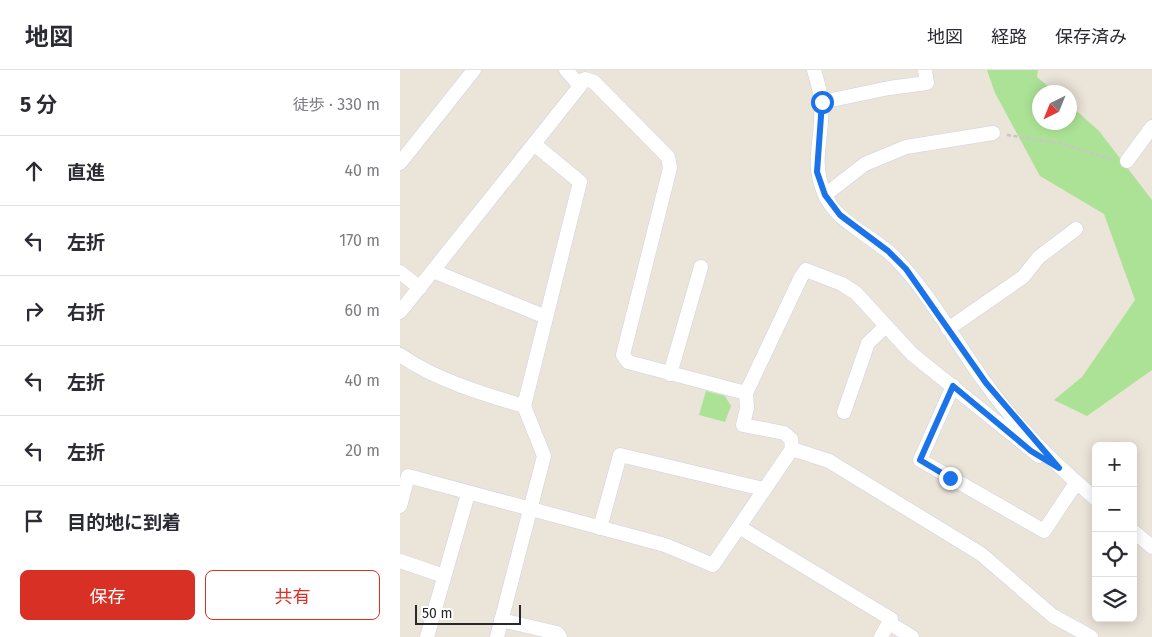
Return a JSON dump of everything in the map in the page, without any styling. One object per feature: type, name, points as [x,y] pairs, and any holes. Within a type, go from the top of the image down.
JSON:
[{"type":"street","points":[[400,163],[474,70]]},
{"type":"street","points":[[400,312],[580,86],[566,70]]},
{"type":"street","points":[[814,70],[822,102],[817,172],[825,195],[840,215],[888,251],[906,269],[986,383],[1059,468],[1092,496]]},
{"type":"street","points":[[822,102],[889,88],[928,83],[925,70]]},
{"type":"street","points":[[578,83],[585,79],[594,82],[668,157],[670,168],[623,355],[628,362],[746,393]]},
{"type":"street","points":[[1127,161],[1152,127]]},
{"type":"street","points":[[825,195],[865,164],[906,147],[993,133]]},
{"type":"street","points":[[497,637],[544,456],[524,406],[580,182],[534,144]]},
{"type":"street","points":[[948,329],[1023,277],[1039,257],[1076,229]]},
{"type":"street","points":[[670,374],[701,267]]},
{"type":"street","points":[[400,506],[408,476],[468,494],[665,545],[713,565],[792,449],[792,439],[784,433],[743,425],[747,408],[746,393],[800,277],[806,270],[842,284],[856,293],[912,354],[1031,451],[1059,468]]},
{"type":"street","points":[[433,271],[546,317]]},
{"type":"street","points":[[400,272],[420,288]]},
{"type":"street","points":[[844,412],[868,343],[886,326]]},
{"type":"street","points":[[400,355],[424,369],[485,395],[524,406]]},
{"type":"street","points":[[953,386],[920,460],[1044,531],[1076,483]]},
{"type":"street","points":[[792,449],[829,461],[980,554],[1053,616],[1091,637]]},
{"type":"street","points":[[600,528],[620,455],[763,489]]},
{"type":"street","points":[[427,637],[468,494]]},
{"type":"street","points":[[739,527],[891,619],[881,637]]},
{"type":"street","points":[[1134,532],[1152,547]]},
{"type":"street","points":[[400,561],[444,576]]},
{"type":"street","points":[[501,620],[557,633],[560,637]]},
{"type":"street","points":[[889,623],[912,637]]},
{"type":"path","points":[[993,133],[1059,144],[1114,161],[1127,161]]},
{"type":"green space","points":[[987,70],[1038,70],[1037,77],[1047,85],[1032,85],[1032,130],[1077,130],[1077,111],[1099,131],[1152,200],[1152,370],[1087,416],[1054,400],[1082,377],[1135,300],[1104,214],[1040,176],[995,93]]},
{"type":"green space","points":[[706,391],[725,396],[731,406],[725,422],[699,415]]},
{"type":"route","points":[[822,102],[817,172],[825,195],[840,215],[888,251],[906,269],[986,383],[1035,443],[1059,468],[1031,451],[953,386],[920,460],[950,478]]}]
